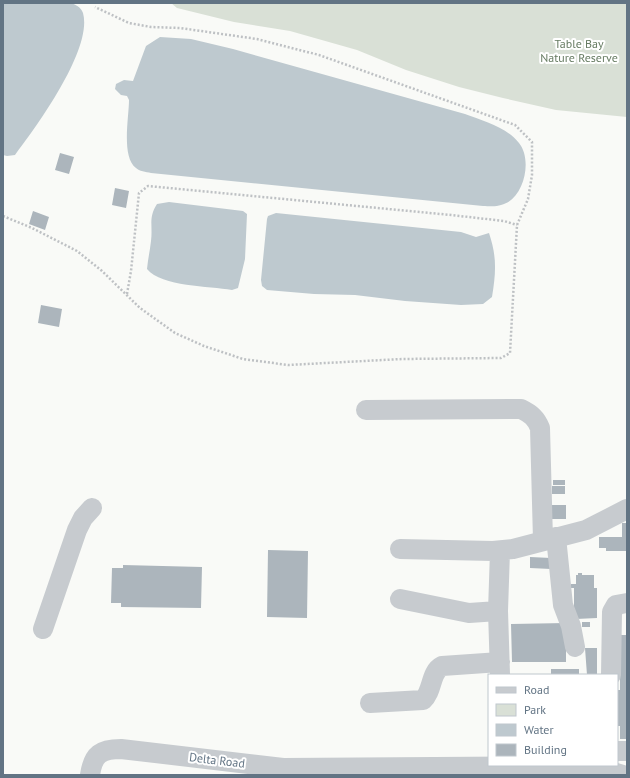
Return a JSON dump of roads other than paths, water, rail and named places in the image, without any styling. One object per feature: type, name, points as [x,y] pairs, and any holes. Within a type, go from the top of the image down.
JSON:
[{"type":"street","points":[[366,410],[521,409],[531,414],[537,420],[540,428],[550,539],[563,606],[571,626],[574,647]]},
{"type":"street","points":[[43,629],[77,530],[83,518],[92,508]]},
{"type":"street","points":[[400,549],[513,549],[586,530],[627,510]]},
{"type":"street","points":[[370,703],[423,700],[430,691],[436,671],[442,666],[500,669],[498,611],[500,550]]},
{"type":"street","points":[[400,599],[469,613],[498,611]]},
{"type":"street","points":[[611,674],[612,612],[616,605],[627,603]]},
{"type":"street","name":"Delta Road","points":[[90,775],[96,756],[106,750],[121,749],[283,768],[584,766],[614,770]]},
{"type":"water","points":[[3,3],[71,3],[81,9],[83,13],[84,28],[80,46],[72,66],[49,107],[15,155],[7,156],[3,155]]},
{"type":"water","points":[[160,37],[191,39],[233,49],[465,114],[494,125],[514,137],[523,150],[526,169],[520,188],[509,202],[497,206],[483,206],[151,173],[139,170],[131,163],[127,146],[129,100],[127,96],[121,95],[115,89],[116,84],[124,80],[133,81],[146,46]]},
{"type":"water","points":[[169,202],[243,211],[247,214],[245,259],[238,288],[232,290],[186,285],[163,279],[154,275],[147,269],[151,241],[151,222],[154,209],[157,204]]},
{"type":"water","points":[[276,213],[461,232],[476,237],[489,233],[495,257],[492,297],[483,304],[461,305],[405,301],[355,295],[314,294],[267,290],[262,286],[261,280],[267,219],[268,216]]},
{"type":"park label","name":"Table Bay Nature Reserve","points":[[579,50]]}]
